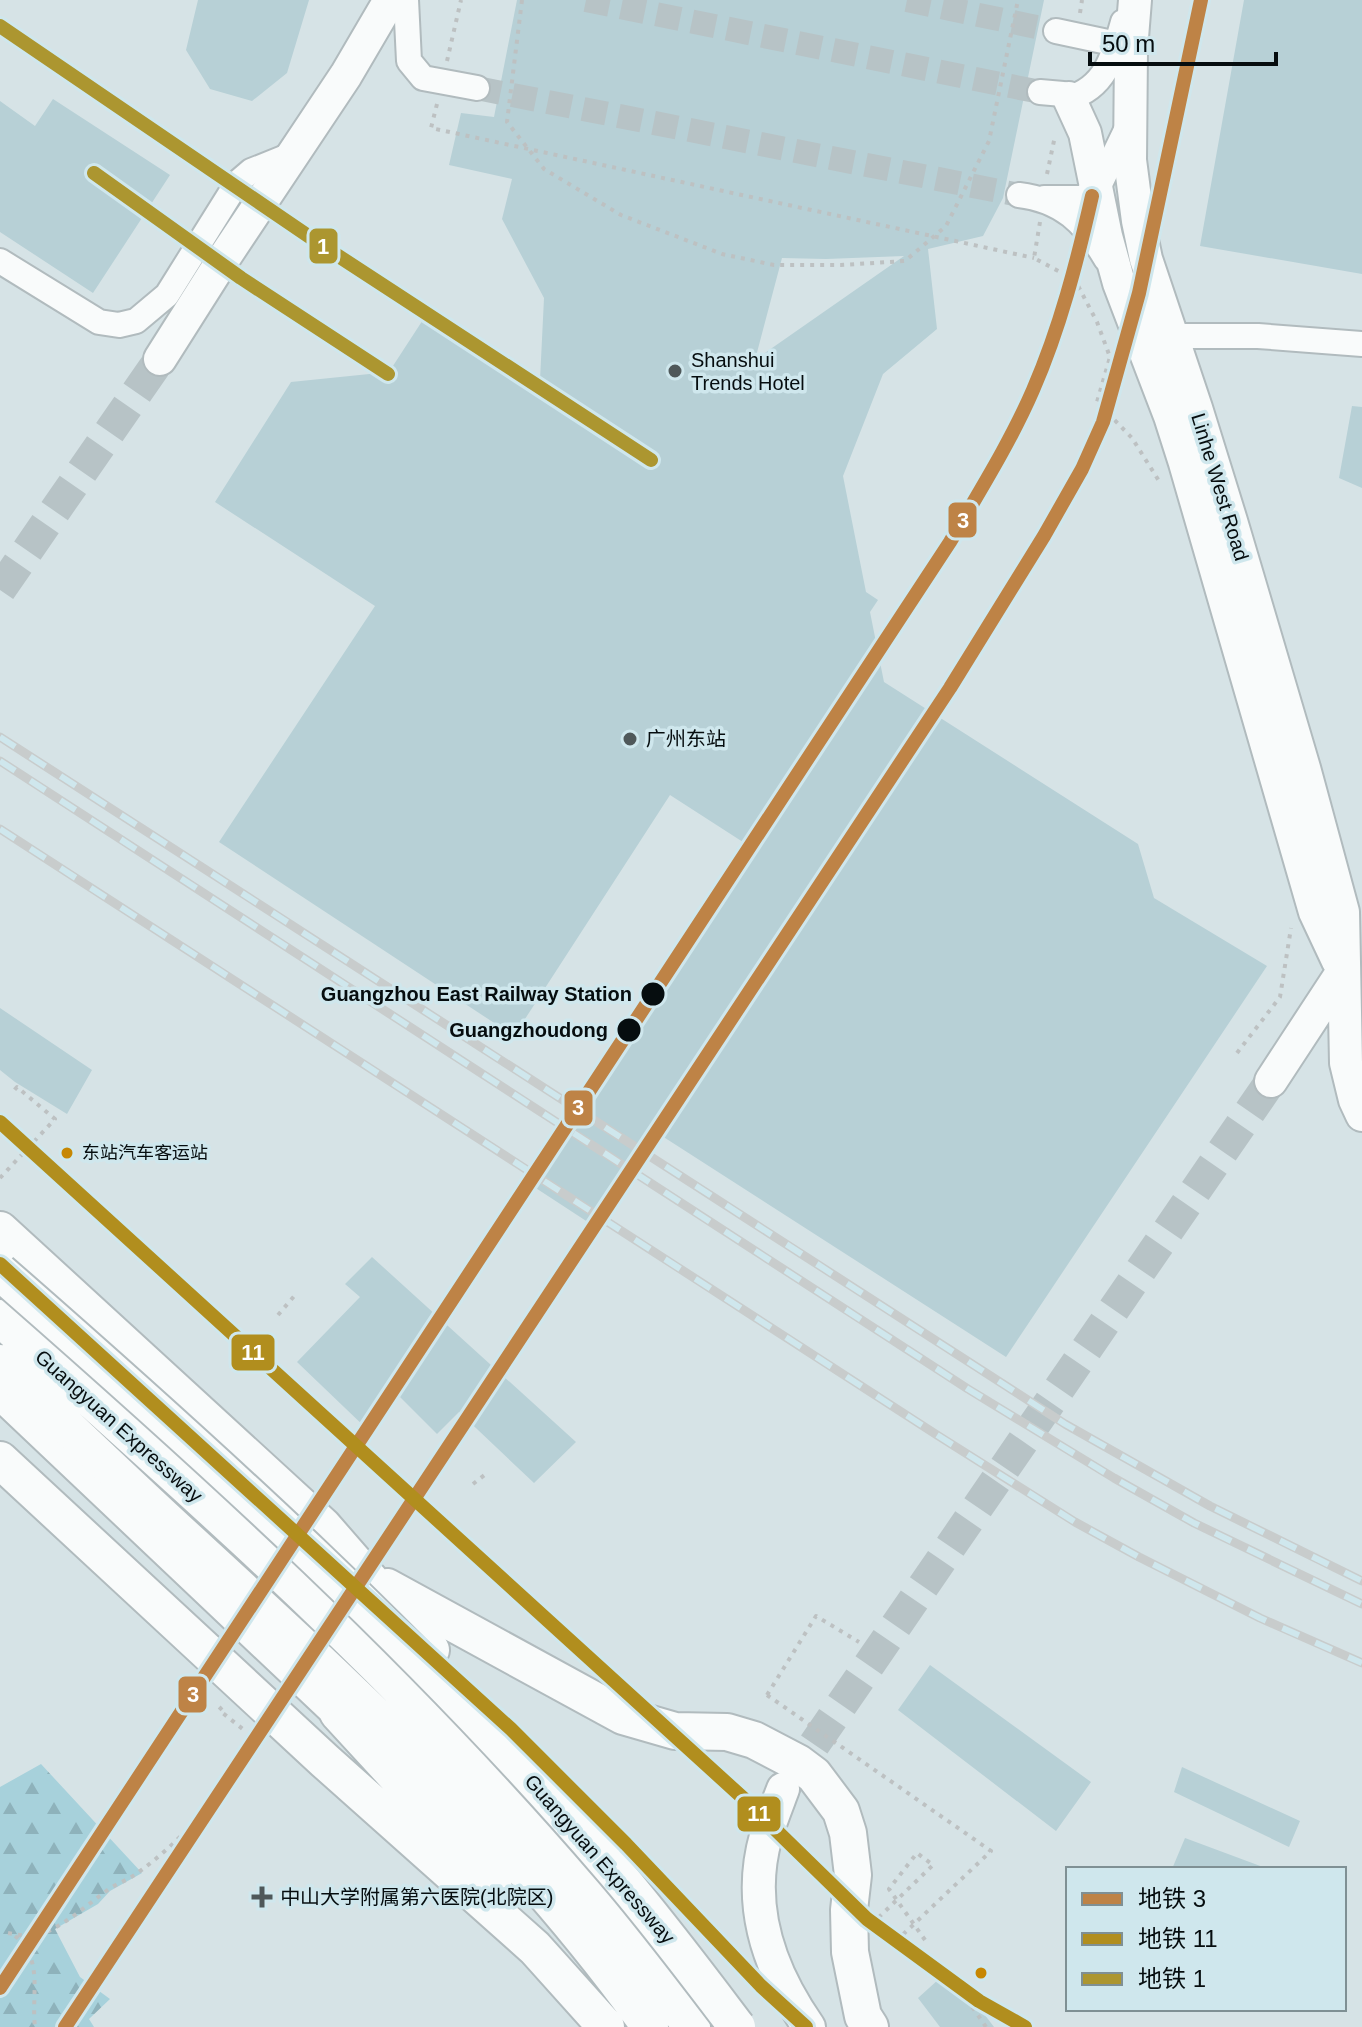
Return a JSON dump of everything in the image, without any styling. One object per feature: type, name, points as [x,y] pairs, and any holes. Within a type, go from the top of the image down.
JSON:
[{"type":"highway","points":[[0,1230],[323,1526],[657,1899],[669,1924],[693,1995],[715,2027]]},
{"type":"highway","name":"Guangyuan Expressway","points":[[0,1272],[266,1509],[441,1681],[610,1866],[737,2027]]},
{"type":"highway","name":"Guangyuan Expressway","points":[[0,1318],[344,1633],[411,1700],[568,1873],[692,2027]]},
{"type":"highway","points":[[0,1363],[382,1719],[493,1833],[619,1982],[650,2027]]},
{"type":"highway","points":[[0,1460],[387,1817],[501,1916],[562,1976]]},
{"type":"highway","points":[[365,1575],[623,1716],[675,1731],[727,1732],[754,1740],[814,1775],[841,1811],[848,1833],[853,1875],[849,1910],[850,1952],[868,2023]]},
{"type":"highway","points":[[338,1713],[576,1933]]},
{"type":"highway","points":[[338,1713],[463,1849],[606,2027]]},
{"type":"main road","points":[[160,359],[346,75],[390,0]]},
{"type":"main road","name":"Linhe West Road","points":[[1132,0],[1129,123],[1132,187],[1138,221],[1146,259],[1201,422],[1343,912],[1352,973],[1346,1063],[1362,1115]]},
{"type":"main road","name":"Linhe West Road","points":[[1055,95],[1085,133],[1119,283],[1185,463],[1315,912],[1352,973]]},
{"type":"main road","points":[[1271,1081],[1352,973]]},
{"type":"main road","points":[[0,1393],[338,1713]]},
{"type":"main road","points":[[783,1789],[765,1838],[758,1883],[761,1925],[770,1959],[809,2027]]},
{"type":"street","points":[[406,0],[409,61],[423,78],[477,88]]},
{"type":"street","points":[[1055,95],[1081,94],[1099,80],[1112,61],[1132,0]]},
{"type":"street","points":[[1056,31],[1117,44]]},
{"type":"street","points":[[1019,195],[1083,198],[1097,187],[1129,123]]},
{"type":"street","points":[[0,261],[99,322],[119,325],[136,321],[167,295],[237,183],[251,171],[291,155]]},
{"type":"street","points":[[1044,198],[1078,221],[1094,238],[1119,283]]},
{"type":"street","points":[[1171,336],[1258,336],[1362,344]]},
{"type":"path","points":[[461,0],[431,128],[1034,258]]},
{"type":"path","points":[[522,0],[507,122],[544,169],[621,215],[722,254],[774,265],[905,261],[946,226],[989,141],[1018,0]]},
{"type":"path","points":[[0,1178],[55,1119],[17,1087],[11,1094]]},
{"type":"path","points":[[278,1315],[296,1294]]},
{"type":"path","points":[[473,1484],[487,1473]]},
{"type":"path","points":[[859,1642],[816,1616],[767,1695],[991,1851],[893,1944],[877,1919],[933,1865],[917,1853],[889,1889],[925,1940]]},
{"type":"path","points":[[0,1935],[8,1933],[29,1937],[43,1934],[132,1877],[156,1859],[193,1823],[223,1784],[251,1738],[219,1710],[243,1685]]},
{"type":"path","points":[[8,1933],[23,1943],[35,1969],[35,2027]]},
{"type":"path","points":[[944,1966],[986,2027]]},
{"type":"green space","points":[[41,1764],[142,1873],[55,1929],[80,1977],[110,1999],[89,2019],[94,2027],[0,2027],[0,1787]]},
{"type":"building","points":[[198,0],[309,0],[287,73],[252,101],[210,89],[186,50]]},
{"type":"building","name":"广州东站","points":[[517,0],[1044,0],[1003,198],[983,236],[928,249],[937,329],[883,374],[843,476],[866,592],[878,600],[870,612],[884,682],[1138,844],[1154,898],[1267,966],[1006,1357],[662,1136],[600,1230],[525,1181],[746,844],[670,795],[514,1036],[219,842],[375,606],[215,502],[291,382],[389,372],[430,309],[540,380],[544,298],[502,219],[512,179],[449,165],[461,113],[494,117]],"holes":[[[904,256],[755,360],[782,258]]]},
{"type":"building","points":[[1244,0],[1362,0],[1362,274],[1200,246]]},
{"type":"building","points":[[53,99],[170,175],[93,293],[0,232],[0,101],[35,126]]},
{"type":"building","points":[[1352,406],[1362,407],[1362,488],[1339,478]]},
{"type":"building","points":[[0,1008],[92,1070],[67,1114],[0,1070]]},
{"type":"building","points":[[372,1257],[576,1442],[534,1483],[459,1412],[437,1434],[400,1397],[368,1430],[297,1362],[360,1297],[345,1284]]},
{"type":"building","points":[[930,1665],[1091,1782],[1056,1831],[898,1710]]},
{"type":"building","points":[[1182,1767],[1300,1821],[1289,1847],[1174,1792]]},
{"type":"building","points":[[1185,1838],[1263,1867],[1173,1867]]},
{"type":"building","points":[[950,1969],[994,2027],[940,2027],[918,1998]]},
{"type":"tunnel","points":[[586,0],[1040,92]]},
{"type":"tunnel","points":[[907,0],[1056,31]]},
{"type":"tunnel","points":[[477,88],[1019,195]]},
{"type":"tunnel","points":[[0,590],[160,359]]},
{"type":"tunnel","points":[[787,1784],[1271,1081]]},
{"type":"railway","points":[[0,737],[1065,1424],[1210,1506],[1362,1581]]},
{"type":"railway","points":[[0,761],[968,1389],[1194,1523],[1362,1604]]},
{"type":"railway","points":[[0,829],[1075,1522],[1260,1618],[1362,1663]]},
{"type":"metro line","name":"3","points":[[65,2027],[950,688],[1082,469],[1103,422],[1139,293],[1201,0]]},
{"type":"metro line","name":"1","points":[[0,26],[323,246],[651,460]]},
{"type":"metro line","name":"1","points":[[94,173],[241,278],[388,374]]},
{"type":"metro line","name":"3","points":[[0,1988],[950,542],[994,467],[1043,367],[1067,294],[1092,196]]},
{"type":"metro line","name":"11","points":[[0,1122],[743,1798],[867,1919],[979,2001],[1025,2027]]},
{"type":"metro line","name":"11","points":[[0,1264],[511,1729],[761,1986],[806,2027]]},
{"type":"place","name":"Shanshui Trends Hotel","points":[[675,371]]},
{"type":"place","name":"广州东站","points":[[630,739]]},
{"type":"place","name":"Guangzhou East Railway Station","points":[[653,994]]},
{"type":"place","name":"Guangzhoudong","points":[[629,1030]]},
{"type":"place","name":"东站汽车客运站","points":[[67,1153]]},
{"type":"place","name":"中山大学附属第六医院(北院区)","points":[[262,1897]]}]
